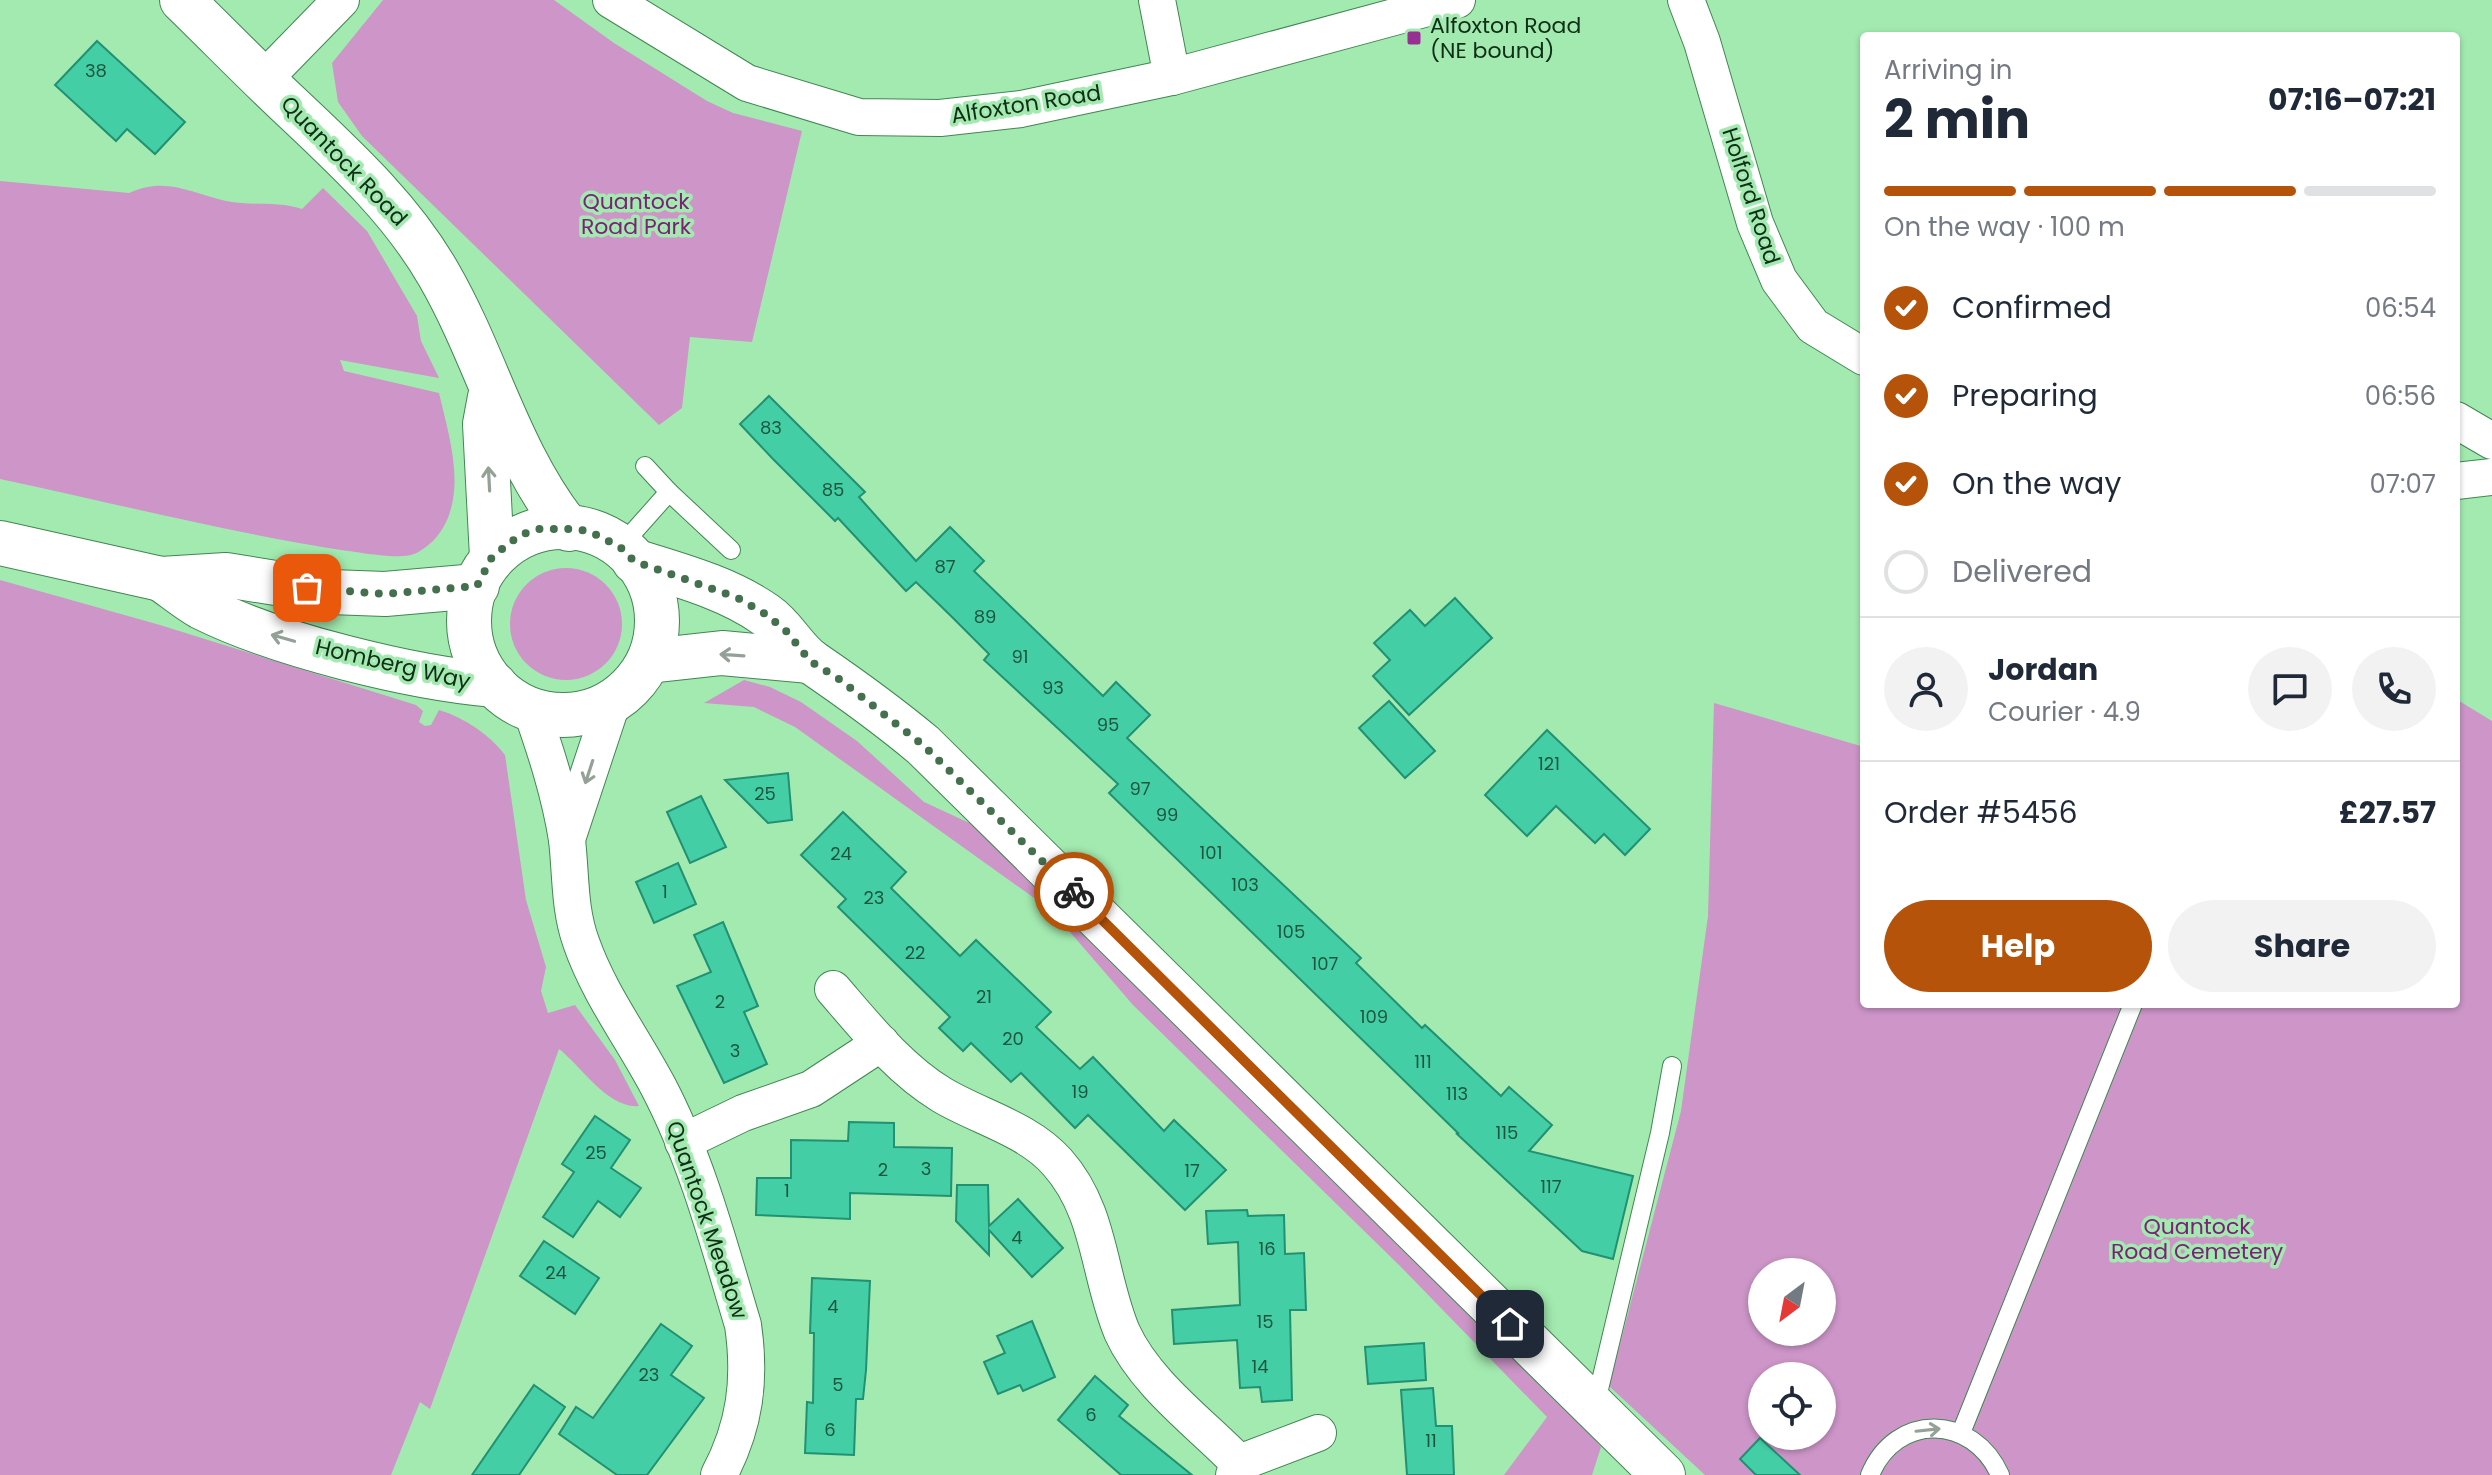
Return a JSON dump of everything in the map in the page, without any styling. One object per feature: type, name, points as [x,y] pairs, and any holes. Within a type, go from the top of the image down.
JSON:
[{"type":"main road","name":"Quantock Road","points":[[182,0],[345,158],[409,226],[446,288],[482,362],[491,391],[543,496],[569,529]]},
{"type":"main road","name":"Quantock Road","points":[[485,571],[485,424],[491,391]]},
{"type":"main road","points":[[627,554],[655,601],[658,628],[649,661],[639,677],[612,703],[574,717],[512,696],[481,667],[473,646],[471,625],[485,571],[520,535],[539,529],[589,531],[627,554],[702,584],[767,615],[787,632],[810,661],[839,679],[923,745],[1663,1475]]},
{"type":"main road","name":"Homberg Way","points":[[0,543],[161,579],[226,575],[331,592],[385,594],[485,571]]},
{"type":"main road","name":"Homberg Way","points":[[161,579],[199,605],[248,627],[512,696]]},
{"type":"main road","points":[[649,661],[722,653],[810,661]]},
{"type":"street","points":[[263,80],[341,0]]},
{"type":"street","name":"Alfoxton Road","points":[[611,0],[747,83],[859,117],[940,118],[1021,109],[1172,77],[1457,0]]},
{"type":"street","points":[[1157,0],[1172,77]]},
{"type":"street","name":"Holford Road","points":[[1686,0],[1702,42],[1755,223],[1779,280],[1813,326],[1860,355]]},
{"type":"street","points":[[2460,422],[2492,441]]},
{"type":"street","points":[[2460,481],[2492,477]]},
{"type":"street","name":"Quantock Meadow","points":[[512,696],[547,755],[566,840],[571,900],[594,979],[658,1085],[683,1142],[743,1325],[748,1356],[741,1425],[719,1475]]},
{"type":"street","name":"Quantock Meadow","points":[[566,840],[612,703]]},
{"type":"street","points":[[833,989],[881,1043],[940,1094],[1029,1140],[1055,1160],[1072,1181],[1089,1212],[1122,1331],[1143,1367],[1237,1469],[1318,1433]]},
{"type":"street","points":[[683,1142],[743,1113],[811,1089],[881,1043]]},
{"type":"lane","points":[[645,466],[731,550]]},
{"type":"lane","points":[[627,554],[669,492]]},
{"type":"lane","points":[[1961,1433],[2131,1008]]},
{"type":"lane","points":[[1594,1409],[1660,1133],[1672,1066]]},
{"type":"lane","points":[[1870,1475],[1876,1460],[1892,1442],[1914,1432],[1937,1428],[1961,1433],[1980,1444],[2000,1475]]},
{"type":"green space","name":"Quantock Road Park","points":[[383,0],[554,0],[614,43],[707,101],[733,113],[802,131],[752,342],[690,337],[682,408],[659,425],[362,136],[338,102],[332,63]]},
{"type":"green space","points":[[0,181],[129,193],[142,188],[166,186],[226,201],[302,209],[323,188],[367,231],[417,316],[421,341],[439,378],[340,360],[344,371],[439,393],[452,450],[454,488],[452,507],[434,540],[419,552],[407,556],[341,550],[213,526],[0,479]]},
{"type":"green space","points":[[566,568],[587,573],[605,585],[617,603],[622,624],[617,645],[605,663],[587,675],[566,680],[545,675],[527,663],[515,645],[510,624],[515,603],[527,585],[545,573]]},
{"type":"green space","points":[[0,580],[160,625],[416,705],[423,711],[419,722],[425,726],[431,725],[439,710],[476,728],[505,755],[526,900],[546,967],[541,991],[548,1013],[575,1005],[615,1060],[639,1106],[617,1101],[606,1094],[559,1049],[430,1409],[420,1402],[391,1475],[0,1475]]},
{"type":"green space","points":[[744,680],[770,687],[801,702],[857,741],[924,802],[978,827],[1022,865],[1073,925],[1595,1440],[1601,1447],[1592,1475],[1504,1475],[1547,1417],[1400,1266],[1133,1005],[1051,910],[795,727],[754,707],[704,703]]},
{"type":"green space","name":"Quantock Road Cemetery","points":[[2460,701],[2492,721],[2492,1475],[1705,1475],[1609,1386],[1681,1111],[1708,916],[1714,703],[1860,746],[1860,1008],[2460,1008]]},
{"type":"building","points":[[97,41],[185,122],[155,154],[127,129],[116,141],[55,85]]},
{"type":"building","points":[[769,396],[865,492],[859,497],[916,561],[950,527],[984,561],[974,571],[1103,696],[1116,682],[1150,715],[1127,738],[1361,958],[1356,963],[1422,1028],[1425,1025],[1501,1096],[1509,1087],[1552,1125],[1529,1151],[1633,1176],[1613,1259],[1582,1251],[1456,1133],[1459,1134],[1109,793],[1118,784],[984,660],[989,654],[951,616],[916,582],[906,591],[838,518],[835,521],[773,459],[740,424]]},
{"type":"building","points":[[1455,598],[1492,638],[1409,715],[1373,676],[1390,660],[1374,643],[1410,610],[1425,626]]},
{"type":"building","points":[[1389,701],[1435,751],[1405,778],[1359,728]]},
{"type":"building","points":[[1547,730],[1650,829],[1625,855],[1604,834],[1595,843],[1556,806],[1527,836],[1485,795]]},
{"type":"building","points":[[788,773],[792,820],[768,823],[725,780]]},
{"type":"building","points":[[701,796],[726,847],[690,863],[667,812]]},
{"type":"building","points":[[843,812],[906,872],[891,888],[960,956],[976,940],[1051,1012],[1036,1027],[1080,1069],[1093,1057],[1164,1131],[1174,1120],[1226,1170],[1185,1210],[1088,1115],[1075,1128],[1021,1073],[1011,1082],[971,1043],[963,1051],[939,1028],[950,1017],[838,907],[846,899],[801,855]]},
{"type":"building","points":[[678,863],[696,904],[654,923],[636,882]]},
{"type":"building","points":[[723,922],[758,1006],[744,1012],[767,1064],[724,1083],[677,986],[711,972],[694,935]]},
{"type":"building","points":[[595,1116],[630,1140],[611,1168],[641,1188],[620,1217],[598,1201],[573,1237],[543,1217],[574,1172],[562,1164]]},
{"type":"building","points":[[849,1122],[894,1123],[894,1147],[952,1148],[951,1196],[850,1193],[850,1219],[756,1215],[757,1178],[791,1178],[791,1140],[848,1141]]},
{"type":"building","points":[[957,1185],[988,1185],[989,1226],[1018,1199],[1063,1248],[1032,1277],[989,1230],[989,1255],[956,1221]]},
{"type":"building","points":[[1247,1210],[1248,1216],[1284,1215],[1285,1254],[1304,1253],[1306,1310],[1290,1310],[1292,1400],[1262,1402],[1260,1387],[1240,1388],[1237,1340],[1174,1344],[1172,1310],[1240,1305],[1238,1242],[1208,1244],[1206,1211]]},
{"type":"building","points":[[544,1241],[599,1278],[575,1314],[520,1276]]},
{"type":"building","points":[[812,1278],[870,1281],[866,1370],[863,1399],[856,1399],[854,1455],[805,1453],[807,1402],[813,1403],[814,1333],[810,1333]]},
{"type":"building","points":[[1032,1321],[1055,1377],[1023,1391],[1020,1385],[998,1394],[984,1362],[1005,1353],[997,1336]]},
{"type":"building","points":[[661,1324],[692,1346],[671,1375],[704,1398],[647,1475],[617,1475],[559,1434],[576,1407],[593,1418]]},
{"type":"building","points":[[1424,1343],[1426,1380],[1368,1384],[1365,1347]]},
{"type":"building","points":[[1095,1376],[1128,1405],[1119,1416],[1192,1475],[1121,1475],[1058,1420]]},
{"type":"building","points":[[534,1385],[565,1407],[519,1475],[472,1475]]},
{"type":"building","points":[[1433,1388],[1436,1426],[1452,1426],[1454,1475],[1407,1475],[1401,1390]]},
{"type":"building","points":[[1749,1450],[1773,1450],[1800,1475],[1756,1475],[1740,1459]]},
{"type":"way so far","points":[[307,588],[385,594],[442,592],[477,586],[492,557],[520,535],[539,529],[589,531],[620,547],[634,561],[738,598],[767,615],[787,632],[810,661],[881,710],[923,745],[1074,892]]},
{"type":"place","name":"Alfoxton Road (NE bound)","points":[[1414,38]]},
{"type":"route","points":[[1074,892],[1510,1324]]}]
